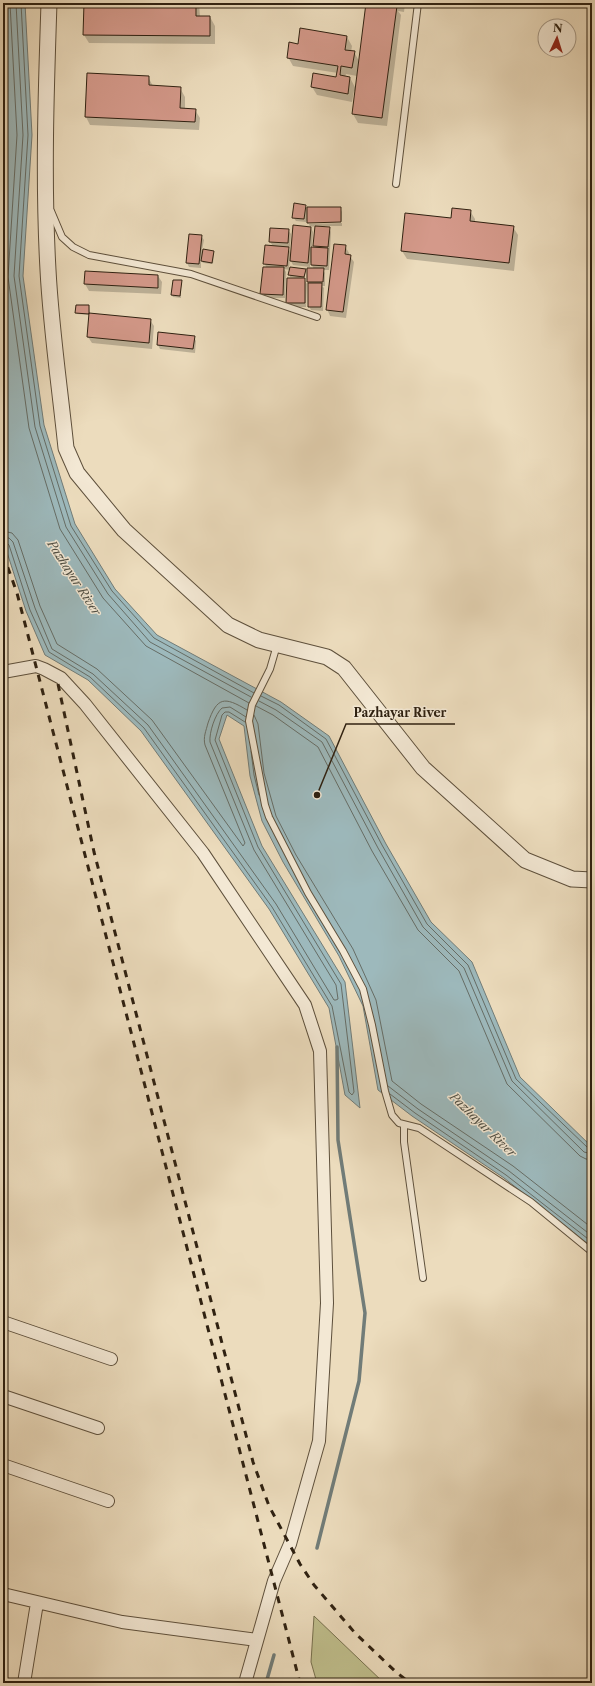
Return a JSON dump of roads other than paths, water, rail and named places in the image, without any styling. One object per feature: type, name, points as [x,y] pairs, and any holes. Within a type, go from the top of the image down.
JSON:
[{"type":"street","points":[[49,3],[45,128],[45,198],[48,271],[66,448],[76,473],[124,530],[228,626],[259,640],[327,658],[344,668],[423,768],[525,860],[572,879],[592,880]]},
{"type":"street","points":[[3,672],[36,666],[44,669],[61,678],[85,704],[203,853],[305,1005],[320,1051],[327,1303],[319,1441],[290,1544],[274,1581],[245,1683]]},
{"type":"street","points":[[3,1322],[111,1359]]},
{"type":"street","points":[[3,1396],[98,1428]]},
{"type":"street","points":[[3,1465],[108,1501]]},
{"type":"street","points":[[3,1594],[122,1622],[257,1640]]},
{"type":"street","points":[[24,1683],[37,1603]]},
{"type":"lane","points":[[396,184],[418,3]]},
{"type":"lane","points":[[45,198],[62,237],[73,247],[88,255],[191,274],[317,317]]},
{"type":"lane","points":[[276,645],[270,669],[252,705],[249,721],[265,805],[269,817],[308,892],[343,951],[363,989],[372,1025],[388,1105],[394,1119],[404,1125],[419,1128],[531,1202],[592,1252]]},
{"type":"lane","points":[[404,1125],[404,1142],[424,1278]]},
{"type":"water","points":[[3,3],[25,3],[32,135],[23,276],[44,425],[75,524],[115,589],[157,635],[281,702],[329,736],[386,844],[431,922],[472,962],[520,1077],[592,1147],[592,1247],[504,1178],[412,1116],[378,1090],[363,1006],[339,956],[283,862],[262,821],[250,776],[244,726],[227,715],[219,739],[262,846],[345,982],[360,1108],[345,1095],[329,1008],[269,909],[141,731],[88,680],[45,655],[26,611],[3,540]]},
{"type":"waterway","points":[[317,1548],[359,1381],[365,1313],[338,1140],[337,1047]]},
{"type":"waterway","points":[[266,1683],[274,1655]]},
{"type":"railway","points":[[3,554],[17,593],[300,1683]]},
{"type":"railway","points":[[58,684],[94,852],[253,1462],[269,1506],[300,1564],[314,1585],[355,1633],[396,1672],[410,1683]]},
{"type":"place","name":"Pazhayar River","points":[[317,795]]}]
